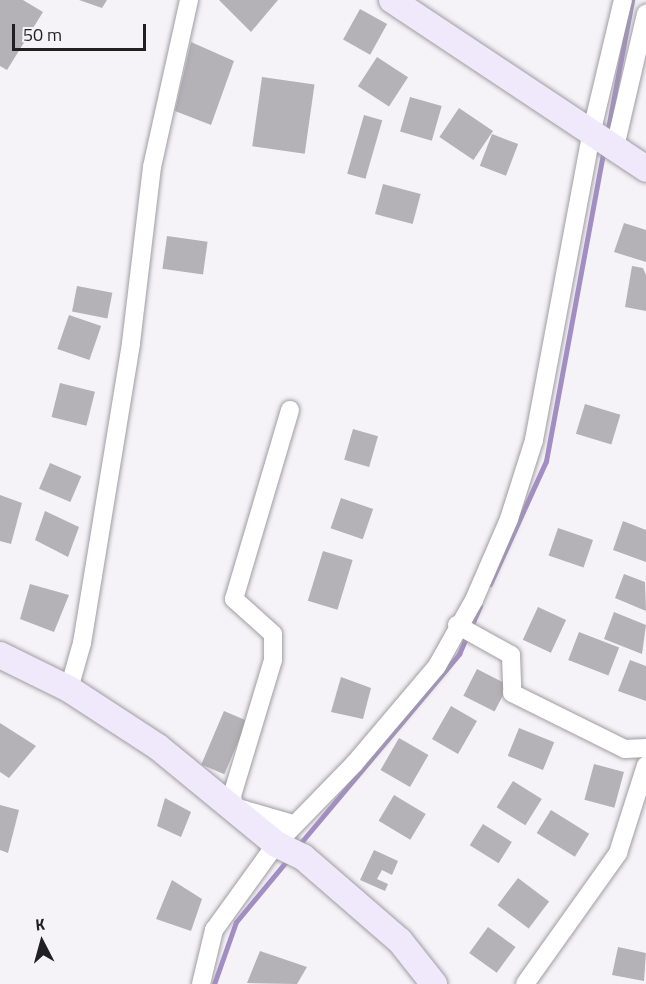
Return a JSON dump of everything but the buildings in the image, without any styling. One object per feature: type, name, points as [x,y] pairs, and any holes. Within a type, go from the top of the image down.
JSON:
[{"type":"street","points":[[69,689],[82,643],[125,378],[152,167],[189,0]]},
{"type":"street","points":[[392,0],[415,8],[591,134],[615,147],[646,169]]},
{"type":"street","points":[[201,984],[214,930],[276,844],[292,824],[354,764],[465,630],[474,600],[509,519],[534,440],[591,134],[623,0]]},
{"type":"street","points":[[615,147],[646,14]]},
{"type":"street","points":[[290,410],[234,599],[269,628],[273,660],[232,796],[234,807],[292,824]]},
{"type":"street","points":[[465,630],[511,655],[512,693],[625,749],[646,748]]},
{"type":"street","points":[[0,655],[69,689],[158,747],[276,844],[303,856],[400,941],[434,984]]},
{"type":"street","points":[[525,984],[618,853],[646,765]]},
{"type":"waterway","points":[[607,134],[632,0]]},
{"type":"waterway","points":[[490,584],[546,461],[604,149]]},
{"type":"waterway","points":[[298,846],[459,654],[480,606]]},
{"type":"waterway","points":[[214,984],[236,922],[289,858]]}]
